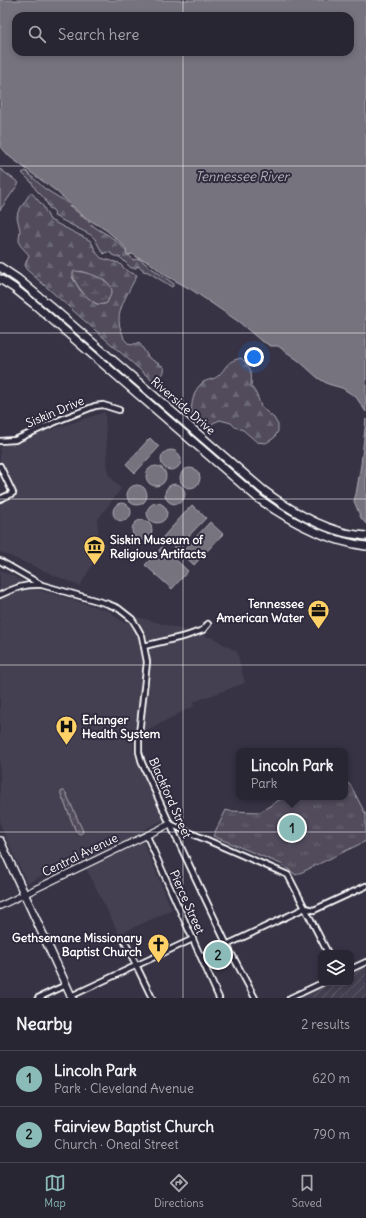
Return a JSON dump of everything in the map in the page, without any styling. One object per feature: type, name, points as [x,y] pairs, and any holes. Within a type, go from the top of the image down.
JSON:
[{"type":"main road","name":"Riverside Drive","points":[[0,267],[18,279],[48,304],[263,490],[287,508],[315,522],[342,532],[366,536]]},
{"type":"main road","name":"Riverside Drive","points":[[0,279],[34,304],[259,499],[294,522],[321,534],[345,542],[366,546]]},
{"type":"main road","points":[[0,841],[72,997]]},
{"type":"street","name":"Siskin Drive","points":[[0,441],[15,440],[95,406],[103,406],[119,410]]},
{"type":"street","points":[[0,466],[13,493],[0,499]]},
{"type":"street","points":[[0,561],[42,585]]},
{"type":"street","points":[[0,595],[22,586],[31,584],[42,585]]},
{"type":"street","name":"Blackford Street","points":[[42,585],[118,608],[132,619],[142,636],[147,657],[138,742],[142,763],[228,945],[255,998]]},
{"type":"street","points":[[144,646],[186,636],[203,630],[208,624]]},
{"type":"street","points":[[170,824],[288,875],[326,950]]},
{"type":"street","name":"Central Avenue","points":[[0,906],[170,824]]},
{"type":"street","name":"Pierce Street","points":[[147,836],[219,998]]},
{"type":"street","points":[[201,956],[228,945],[305,908],[314,910],[366,886]]},
{"type":"street","points":[[123,938],[152,998]]},
{"type":"street","points":[[72,997],[193,939]]},
{"type":"street","points":[[354,968],[366,962]]},
{"type":"street","points":[[38,998],[66,985]]},
{"type":"street","points":[[290,998],[318,985]]},
{"type":"shaded area","points":[[105,412],[108,474],[121,489],[97,520],[100,551],[80,586],[0,552],[0,504],[12,496],[0,464],[0,447]]},
{"type":"shaded area","name":"Erlanger Health System","points":[[0,570],[38,590],[109,611],[124,623],[137,617],[213,638],[237,652],[245,683],[193,702],[194,706],[147,730],[133,732],[134,753],[163,820],[139,832],[172,910],[119,934],[81,858],[27,883],[0,824]]},
{"type":"shaded area","points":[[366,962],[366,998],[293,998],[318,986],[354,986],[354,968]]},
{"type":"green space","points":[[0,169],[19,183],[0,210]]},
{"type":"green space","points":[[26,171],[45,189],[63,200],[96,228],[120,244],[133,260],[139,259],[174,284],[173,286],[172,287],[148,272],[143,271],[143,269],[137,266],[136,268],[131,268],[121,258],[112,255],[111,253],[106,252],[104,254],[91,235],[54,216],[55,213],[52,209],[50,209],[44,198],[22,173]]},
{"type":"green space","points":[[31,192],[43,206],[50,220],[91,241],[96,252],[101,258],[119,263],[127,271],[137,275],[125,298],[119,316],[120,326],[124,339],[129,344],[140,344],[149,358],[164,367],[164,372],[161,376],[151,379],[26,269],[25,265],[29,255],[20,245],[20,230],[17,217],[18,212]],"holes":[[[81,271],[107,282],[105,304],[96,304],[80,290],[72,277]]]},
{"type":"green space","points":[[74,271],[92,275],[108,283],[112,292],[107,303],[98,304],[90,300],[75,281],[73,277]]},
{"type":"green space","points":[[241,358],[250,370],[251,386],[257,395],[261,407],[274,418],[278,425],[278,431],[274,438],[266,443],[257,442],[243,430],[235,427],[231,423],[220,420],[213,423],[208,428],[196,424],[192,416],[193,398],[199,386],[204,382],[217,377],[229,363]]},
{"type":"green space","points":[[348,783],[366,815],[366,841],[296,875],[281,864],[213,836],[226,810],[260,812],[279,800],[348,800]]},
{"type":"green space","points":[[62,791],[66,793],[82,829],[83,832],[80,834],[76,832],[61,794]]},
{"type":"water","name":"Tennessee River","points":[[0,0],[366,0],[366,412],[356,397],[342,388],[328,384],[318,378],[299,361],[278,346],[271,346],[260,340],[239,322],[192,290],[165,275],[149,262],[138,258],[133,254],[127,255],[126,249],[106,230],[83,216],[56,191],[10,157],[0,146]]},
{"type":"water","points":[[366,419],[366,524],[361,518],[354,501],[361,465]]},
{"type":"water","points":[[150,438],[159,447],[135,473],[126,464]]},
{"type":"water","points":[[171,450],[178,453],[181,460],[178,467],[171,470],[164,467],[161,460],[164,453]]},
{"type":"water","points":[[152,466],[160,466],[166,472],[166,480],[160,486],[152,486],[146,480],[146,472]]},
{"type":"water","points":[[190,468],[197,471],[200,478],[197,485],[190,488],[183,485],[180,478],[183,471]]},
{"type":"water","points":[[175,484],[182,487],[185,494],[182,501],[175,504],[168,501],[165,494],[168,487]]},
{"type":"water","points":[[137,485],[144,488],[147,495],[144,502],[137,505],[130,502],[127,495],[130,488]]},
{"type":"water","points":[[118,503],[126,503],[131,508],[129,519],[126,521],[118,521],[113,516],[113,508]]},
{"type":"water","points":[[157,503],[164,506],[167,513],[164,520],[157,523],[150,520],[147,513],[150,506]]},
{"type":"water","points":[[192,505],[206,518],[176,549],[163,537]]},
{"type":"water","points":[[142,520],[149,523],[152,530],[149,537],[142,540],[135,537],[132,530],[135,523]]},
{"type":"water","points":[[210,522],[223,534],[194,565],[181,553]]},
{"type":"water","points":[[162,547],[188,571],[172,589],[145,565]]},
{"type":"place","name":"Siskin Museum of Religious Artifacts","points":[[94,566]]},
{"type":"place","name":"Tennessee American Water","points":[[319,630]]},
{"type":"place","name":"Erlanger Health System","points":[[67,746]]},
{"type":"place","name":"Lincoln Park","points":[[292,828]]},
{"type":"place","name":"Fairview Baptist Church","points":[[218,955]]},
{"type":"place","name":"Gethsemane Missionary Baptist Church","points":[[158,964]]}]
